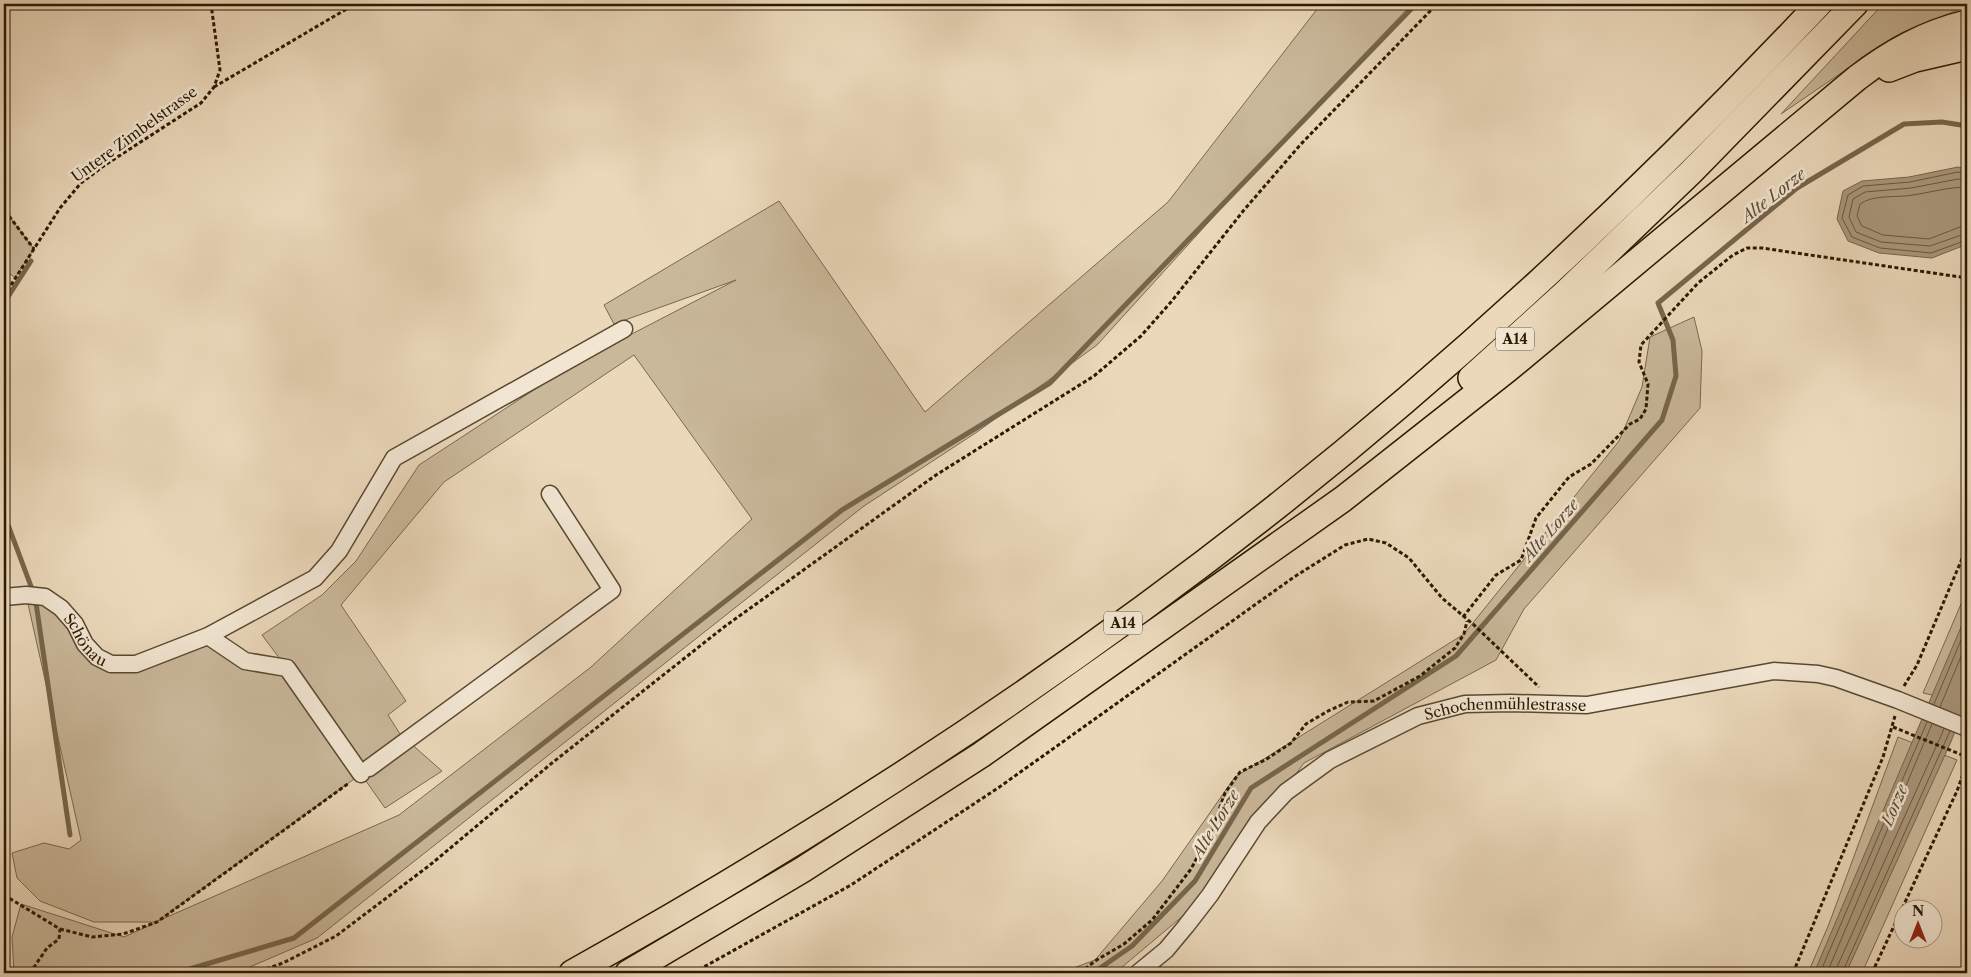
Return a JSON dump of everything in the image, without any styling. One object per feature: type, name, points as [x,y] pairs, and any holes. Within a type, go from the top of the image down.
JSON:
[{"type":"highway","name":"A14","points":[[572,973],[775,856],[922,763],[1125,622],[1274,508],[1416,390],[1536,284],[1692,136],[1819,4]]},
{"type":"highway","name":"A14","points":[[628,973],[794,875],[989,750],[1145,639],[1307,515],[1480,371],[1565,293],[1691,172],[1855,4]]},
{"type":"highway","points":[[1145,639],[1342,499],[1438,425],[1872,66],[1900,49],[1938,31],[1967,23]]},
{"type":"highway","points":[[1821,107],[1858,85],[1896,66],[1922,57],[1967,47]]},
{"type":"street","name":"Schönau","points":[[4,597],[26,595],[44,597],[61,608],[75,624],[85,644],[97,657],[111,664],[136,664],[208,636],[315,578],[339,551],[394,458],[624,329]]},
{"type":"street","points":[[208,636],[245,661],[287,668],[365,771],[612,590],[550,494]]},
{"type":"street","name":"Schochenmühlestrasse","points":[[1138,973],[1166,950],[1186,926],[1210,895],[1258,822],[1286,792],[1330,760],[1418,716],[1465,704],[1587,705],[1612,702],[1774,671],[1818,674],[1836,678],[1965,727]]},
{"type":"path","name":"Untere Zimbelstrasse","points":[[4,296],[60,208],[81,184],[105,165],[201,103],[214,87],[220,70],[211,4]]},
{"type":"path","points":[[214,87],[354,4]]},
{"type":"path","points":[[254,973],[283,963],[336,936],[430,865],[552,763],[724,628],[936,475],[1094,376],[1141,336],[1171,302],[1244,210],[1301,144],[1437,4]]},
{"type":"path","points":[[4,212],[34,249]]},
{"type":"path","points":[[1463,617],[1496,575],[1521,560],[1536,518],[1570,477],[1591,464],[1630,424],[1640,419],[1646,409],[1648,384],[1639,362],[1642,345],[1698,283],[1733,255],[1747,248],[1762,248],[1967,278]]},
{"type":"path","points":[[693,973],[851,885],[998,788],[1294,577],[1345,545],[1368,539],[1386,543],[1410,558],[1442,598],[1474,625],[1548,696],[1553,704]]},
{"type":"path","points":[[1898,700],[1918,665],[1967,547]]},
{"type":"path","points":[[1793,973],[1883,757],[1893,727],[1967,757]]},
{"type":"path","points":[[1872,973],[1953,800],[1967,763]]},
{"type":"path","points":[[4,895],[60,929],[92,937],[123,934],[157,922],[365,771]]},
{"type":"path","points":[[30,973],[47,948],[59,939],[60,929]]},
{"type":"shaded area","points":[[1321,4],[1412,4],[1307,114],[1097,345],[977,432],[864,506],[317,938],[236,973],[14,973],[12,937],[21,904],[124,937],[157,922],[94,922],[40,901],[17,878],[12,853],[44,843],[69,849],[81,840],[26,595],[45,597],[111,664],[208,636],[245,661],[286,667],[262,635],[322,595],[356,561],[419,465],[572,365],[736,280],[614,324],[604,305],[779,201],[925,412],[1168,202]],"holes":[[[634,355],[752,519],[591,667],[399,815],[158,921],[361,774],[385,808],[442,771],[400,734],[388,715],[406,701],[341,605],[444,482]]]},
{"type":"shaded area","points":[[1883,4],[1967,4],[1967,6],[1894,37],[1781,114]]},
{"type":"shaded area","points":[[4,191],[9,216],[34,249],[15,278],[4,268]]},
{"type":"shaded area","points":[[1694,317],[1702,351],[1700,408],[1524,609],[1496,660],[1304,763],[1203,899],[1115,973],[1060,973],[1095,960],[1162,881],[1235,777],[1464,634],[1619,441],[1642,387],[1650,337]]},
{"type":"shaded area","points":[[1967,590],[1967,703],[1923,693]]},
{"type":"shaded area","points":[[1898,737],[1957,760],[1862,973],[1808,973],[1829,924]]},
{"type":"water","points":[[1958,167],[1967,169],[1967,243],[1965,245],[1932,258],[1879,253],[1848,241],[1837,219],[1843,191],[1862,181],[1909,177]]},
{"type":"water","name":"Lorze","points":[[1967,613],[1967,702],[1950,744],[1846,973],[1814,973]]},
{"type":"waterway","points":[[176,973],[294,938],[842,510],[1050,383],[1416,4]]},
{"type":"waterway","name":"Alte Lorze","points":[[1093,973],[1132,946],[1195,881],[1251,788],[1456,656],[1662,420],[1676,376],[1673,340],[1658,303],[1797,188],[1904,124],[1942,122],[1967,126]]},
{"type":"waterway","points":[[4,303],[31,261]]},
{"type":"waterway","points":[[4,514],[32,589]]},
{"type":"waterway","points":[[36,603],[70,835]]}]
